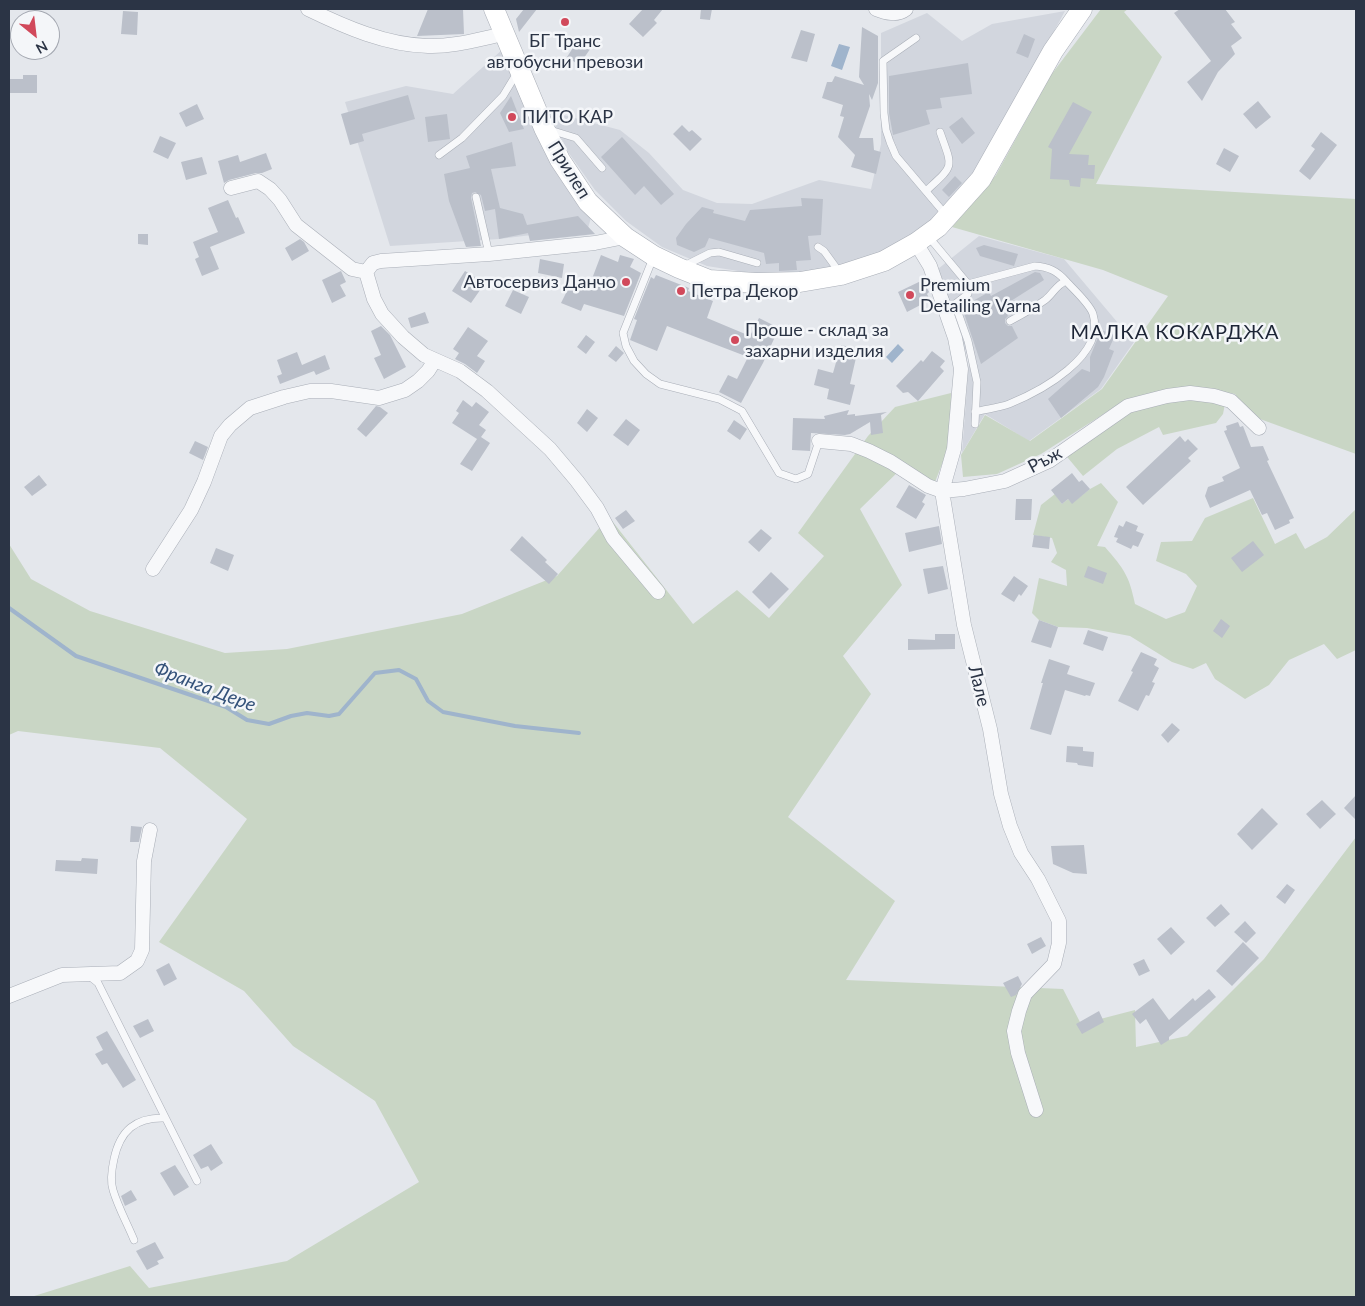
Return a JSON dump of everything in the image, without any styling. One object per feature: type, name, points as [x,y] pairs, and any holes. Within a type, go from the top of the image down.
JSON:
[{"type":"street","points":[[308,9],[339,24],[385,40],[418,45],[453,44],[504,34]]},
{"type":"street","name":"Прилеп","points":[[494,9],[544,128],[560,160],[588,202],[625,237],[654,256],[709,280],[756,283],[800,282],[842,275],[884,261],[922,239],[948,218],[980,179],[1053,51],[1082,9]]},
{"type":"street","points":[[876,9],[886,13],[902,12],[906,9]]},
{"type":"street","points":[[231,188],[258,182],[270,189],[296,224],[352,269],[366,272]]},
{"type":"street","points":[[366,272],[372,263],[381,261],[489,254],[595,243],[625,237]]},
{"type":"street","name":"Лале","points":[[922,239],[955,338],[961,369],[954,449],[942,490],[964,625],[990,729],[1001,794],[1007,816],[1021,853],[1038,879],[1059,921],[1059,943],[1054,964],[1025,994],[1018,1011],[1014,1031],[1018,1053],[1036,1110]]},
{"type":"street","points":[[366,272],[374,299],[382,314],[403,337],[424,355],[460,371],[487,391],[550,449],[597,508],[614,538],[658,592]]},
{"type":"street","points":[[153,569],[191,510],[204,482],[220,436],[250,408],[310,391],[331,391],[379,398],[405,390],[428,371],[435,360]]},
{"type":"street","name":"Ръж","points":[[820,441],[851,444],[869,451],[892,462],[928,486],[942,490],[964,489],[1005,481],[1049,461],[1128,406],[1167,396],[1190,394],[1214,396],[1231,401],[1259,428]]},
{"type":"street","points":[[9,996],[62,975],[120,973],[137,961],[142,950],[144,861],[150,830]]},
{"type":"lane","points":[[916,38],[883,61],[886,130],[896,156],[948,218]]},
{"type":"lane","points":[[439,155],[462,138],[503,96],[519,70]]},
{"type":"lane","points":[[544,128],[576,138],[602,168]]},
{"type":"lane","points":[[926,192],[948,171],[950,165],[940,132]]},
{"type":"lane","points":[[476,197],[489,254]]},
{"type":"lane","points":[[922,239],[968,284],[968,294],[955,304],[970,340],[977,382],[975,424]]},
{"type":"lane","points":[[818,247],[824,251],[842,275]]},
{"type":"lane","points":[[679,268],[710,253],[719,252],[757,263]]},
{"type":"lane","points":[[654,256],[623,333],[626,346],[634,361],[646,374],[660,384],[719,399],[742,411],[778,473],[796,479],[808,474],[820,441]]},
{"type":"lane","points":[[968,284],[1035,266],[1046,267],[1058,273],[1092,311],[1096,327],[1091,343],[1072,367],[1044,388],[1007,405],[975,412]]},
{"type":"lane","points":[[1010,321],[1034,309],[1048,298],[1059,284],[1066,281]]},
{"type":"lane","points":[[86,974],[98,983],[197,1181]]},
{"type":"lane","points":[[134,1240],[112,1188],[112,1167],[116,1147],[124,1132],[140,1121],[152,1117],[164,1118]]},
{"type":"shaded area","points":[[1065,11],[1000,131],[965,186],[935,220],[902,245],[857,264],[811,272],[757,274],[707,266],[662,247],[626,221],[595,190],[568,152],[548,111],[620,130],[649,153],[683,190],[717,203],[752,204],[819,180],[871,189],[881,144],[881,33],[927,13],[962,41],[992,24]]},
{"type":"shaded area","points":[[503,49],[592,214],[588,228],[499,239],[390,246],[345,102],[406,86],[453,94]]},
{"type":"shaded area","points":[[979,236],[1064,259],[1134,342],[1101,389],[1029,441],[985,414],[962,453],[969,361],[938,269]]},
{"type":"green space","points":[[1101,9],[1128,9],[1124,12],[1162,57],[1096,184],[1356,199],[1356,454],[1249,415],[1235,394],[1191,387],[1124,401],[1041,454],[997,474],[963,477],[961,455],[985,415],[1030,441],[1102,389],[1168,296],[1103,270],[952,227],[996,175],[1051,75]]},
{"type":"green space","points":[[951,393],[950,444],[935,482],[905,465],[860,509],[902,585],[843,656],[871,694],[788,817],[895,901],[846,980],[1063,989],[1081,1024],[1135,1010],[1136,1047],[1187,1036],[1264,959],[1356,837],[1356,1297],[31,1297],[130,1266],[149,1288],[287,1261],[419,1182],[375,1101],[293,1046],[244,991],[159,942],[247,819],[160,748],[18,731],[9,735],[9,544],[31,579],[90,611],[225,653],[287,649],[462,614],[557,576],[609,517],[693,624],[737,590],[769,618],[824,556],[798,533],[868,436],[895,407]]},
{"type":"green space","points":[[1167,396],[1226,399],[1223,414],[1216,423],[1163,435],[1159,427],[1117,449],[1083,476],[1063,452],[1128,406]]},
{"type":"green space","points":[[1101,483],[1118,502],[1097,546],[1105,547],[1121,567],[1128,579],[1135,604],[1166,619],[1185,612],[1197,586],[1186,574],[1156,561],[1161,542],[1192,541],[1205,518],[1253,498],[1275,544],[1296,533],[1305,549],[1327,537],[1356,509],[1356,650],[1337,659],[1324,644],[1289,660],[1269,685],[1245,699],[1215,679],[1206,663],[1193,669],[1172,662],[1130,636],[1087,628],[1058,627],[1039,620],[1032,613],[1039,578],[1067,586],[1066,570],[1051,562],[1057,553],[1052,538],[1033,535],[1041,505],[1055,494],[1062,504],[1068,499],[1072,503]]},
{"type":"water","points":[[839,44],[850,47],[842,70],[831,66]]},
{"type":"water","points":[[898,344],[904,350],[892,363],[886,357]]},
{"type":"building","points":[[428,9],[463,9],[464,34],[417,36]]},
{"type":"building","points":[[524,9],[537,9],[519,32],[516,19]]},
{"type":"building","points":[[643,9],[663,9],[654,20],[657,23],[643,37],[629,24]]},
{"type":"building","points":[[701,9],[712,9],[710,20],[700,19]]},
{"type":"building","points":[[1180,9],[1225,9],[1235,22],[1231,24],[1242,38],[1231,46],[1235,54],[1218,72],[1202,101],[1187,82],[1211,61],[1174,13]]},
{"type":"building","points":[[123,11],[138,12],[137,35],[121,34]]},
{"type":"building","points":[[862,27],[878,36],[878,83],[872,100],[869,94],[870,106],[859,138],[873,138],[874,150],[881,152],[876,174],[851,167],[855,155],[838,137],[844,117],[840,116],[843,105],[822,98],[827,82],[832,82],[835,76],[864,85],[859,77]]},
{"type":"building","points":[[801,30],[815,34],[807,62],[791,58]]},
{"type":"building","points":[[1024,34],[1035,39],[1028,58],[1016,53]]},
{"type":"building","points":[[580,37],[593,45],[579,65],[567,57]]},
{"type":"building","points":[[968,63],[972,94],[940,98],[942,108],[926,110],[930,124],[893,135],[889,113],[889,76]]},
{"type":"building","points":[[23,75],[37,75],[37,93],[9,93],[9,79],[23,79]]},
{"type":"building","points":[[408,95],[415,119],[362,134],[364,141],[350,145],[341,114]]},
{"type":"building","points":[[511,96],[524,129],[509,132],[500,113]]},
{"type":"building","points":[[1258,101],[1271,117],[1256,129],[1243,114]]},
{"type":"building","points":[[1073,102],[1092,112],[1069,154],[1089,155],[1088,165],[1095,165],[1094,179],[1081,178],[1080,187],[1070,186],[1069,180],[1050,179],[1052,149],[1048,147]]},
{"type":"building","points":[[197,104],[204,119],[186,127],[179,113]]},
{"type":"building","points":[[447,114],[450,139],[428,142],[425,117]]},
{"type":"building","points":[[962,117],[975,133],[962,144],[949,127]]},
{"type":"building","points":[[682,125],[689,132],[692,130],[702,139],[690,151],[673,134]]},
{"type":"building","points":[[1321,132],[1337,145],[1310,180],[1299,171],[1315,149],[1311,146]]},
{"type":"building","points":[[160,136],[176,143],[168,159],[153,152]]},
{"type":"building","points":[[622,137],[674,194],[661,205],[644,186],[635,195],[601,157]]},
{"type":"building","points":[[512,142],[516,166],[491,169],[500,208],[523,214],[527,225],[578,216],[595,234],[530,241],[528,233],[499,239],[495,209],[485,211],[481,195],[475,192],[472,193],[471,198],[481,246],[466,247],[449,201],[444,174],[470,168],[466,156]]},
{"type":"building","points":[[1224,148],[1239,156],[1230,172],[1216,164]]},
{"type":"building","points":[[266,153],[272,169],[224,183],[218,161],[238,155],[240,162]]},
{"type":"building","points":[[202,157],[207,174],[186,180],[181,162]]},
{"type":"building","points":[[955,176],[962,183],[949,197],[942,190]]},
{"type":"building","points":[[801,198],[823,199],[821,235],[808,236],[811,260],[796,261],[797,270],[779,271],[779,263],[766,264],[764,253],[709,238],[705,247],[694,252],[677,245],[676,238],[702,207],[714,210],[713,213],[745,221],[750,210],[802,206]]},
{"type":"building","points":[[228,200],[245,233],[210,247],[219,269],[202,276],[195,259],[199,257],[193,242],[218,232],[208,208]]},
{"type":"building","points":[[138,234],[148,234],[148,245],[138,244]]},
{"type":"building","points":[[300,239],[309,251],[292,261],[285,248]]},
{"type":"building","points":[[984,245],[1018,254],[1014,266],[980,256],[976,248]]},
{"type":"building","points":[[601,255],[618,262],[620,255],[634,259],[630,267],[641,273],[624,316],[584,304],[581,311],[561,303],[574,277],[590,284]]},
{"type":"building","points":[[540,259],[564,264],[562,278],[538,273]]},
{"type":"building","points":[[341,271],[346,282],[340,285],[346,296],[332,303],[322,280]]},
{"type":"building","points":[[465,271],[485,283],[471,303],[452,291]]},
{"type":"building","points":[[1035,272],[1040,273],[1044,280],[1003,306],[1008,316],[1005,319],[1005,323],[1008,326],[1012,326],[1018,338],[981,364],[962,307],[989,292],[991,296]]},
{"type":"building","points":[[656,275],[689,288],[688,291],[713,301],[707,318],[750,336],[759,318],[779,328],[763,363],[741,403],[719,392],[728,375],[737,379],[748,357],[667,326],[657,351],[630,340],[637,320],[634,319],[651,277],[654,279]]},
{"type":"building","points":[[923,280],[929,292],[927,294],[930,300],[907,312],[898,292]]},
{"type":"building","points":[[513,290],[529,297],[521,314],[505,306]]},
{"type":"building","points":[[425,312],[429,323],[411,328],[408,318]]},
{"type":"building","points":[[381,326],[390,335],[406,367],[384,379],[374,358],[381,355],[371,331]]},
{"type":"building","points":[[468,327],[488,341],[477,356],[485,361],[477,373],[455,359],[459,353],[453,349]]},
{"type":"building","points":[[1101,330],[1115,335],[1109,349],[1114,351],[1104,377],[1098,387],[1061,418],[1048,399],[1082,369],[1090,372],[1090,357]]},
{"type":"building","points":[[586,335],[595,342],[586,354],[577,347]]},
{"type":"building","points":[[841,345],[858,349],[850,384],[855,385],[850,405],[827,399],[829,389],[814,385],[818,369],[833,373]]},
{"type":"building","points":[[616,346],[624,353],[616,362],[608,356]]},
{"type":"building","points":[[932,351],[945,361],[940,367],[944,371],[918,401],[908,392],[903,393],[896,386],[921,360],[923,362]]},
{"type":"building","points":[[297,352],[302,365],[325,355],[330,369],[316,375],[314,371],[280,384],[277,376],[282,374],[277,360]]},
{"type":"building","points":[[463,400],[472,407],[476,402],[489,412],[479,425],[486,430],[481,437],[490,443],[472,471],[460,464],[477,439],[452,423],[459,413],[456,411]]},
{"type":"building","points":[[376,406],[388,413],[366,437],[357,429]]},
{"type":"building","points":[[587,409],[598,418],[587,432],[577,423]]},
{"type":"building","points":[[849,410],[847,415],[855,414],[855,416],[887,412],[881,415],[883,433],[871,435],[870,422],[845,435],[811,433],[810,451],[792,450],[793,418],[825,419],[824,416]]},
{"type":"building","points":[[626,419],[640,430],[628,446],[613,435]]},
{"type":"building","points":[[734,420],[747,429],[740,440],[727,431]]},
{"type":"building","points":[[1238,422],[1240,427],[1243,426],[1251,447],[1263,446],[1269,460],[1267,461],[1294,518],[1289,520],[1290,523],[1275,530],[1267,513],[1262,515],[1250,490],[1210,508],[1205,496],[1208,487],[1224,481],[1222,477],[1240,468],[1224,431],[1227,430],[1226,426]]},
{"type":"building","points":[[1180,436],[1185,442],[1188,439],[1198,449],[1188,458],[1191,461],[1143,505],[1126,487]]},
{"type":"building","points":[[195,441],[208,447],[203,460],[189,453]]},
{"type":"building","points":[[1072,473],[1079,482],[1082,480],[1090,489],[1072,504],[1068,499],[1062,504],[1051,490]]},
{"type":"building","points":[[39,475],[47,485],[32,496],[24,487]]},
{"type":"building","points":[[909,485],[926,495],[922,502],[925,504],[916,519],[896,507]]},
{"type":"building","points":[[1016,499],[1032,499],[1031,520],[1015,520]]},
{"type":"building","points":[[626,510],[635,521],[623,529],[615,518]]},
{"type":"building","points":[[1126,521],[1138,526],[1136,531],[1144,534],[1138,547],[1133,545],[1131,549],[1116,542],[1118,538],[1114,537],[1119,525],[1123,527]]},
{"type":"building","points":[[939,526],[942,544],[909,552],[905,533]]},
{"type":"building","points":[[761,529],[772,538],[759,552],[748,542]]},
{"type":"building","points":[[1034,535],[1050,537],[1049,549],[1032,547]]},
{"type":"building","points":[[522,536],[547,560],[545,562],[558,574],[549,584],[510,550]]},
{"type":"building","points":[[1253,541],[1264,555],[1242,572],[1231,558]]},
{"type":"building","points":[[216,548],[234,555],[228,571],[210,563]]},
{"type":"building","points":[[943,566],[948,589],[928,594],[923,569]]},
{"type":"building","points":[[1088,566],[1107,573],[1103,584],[1084,577]]},
{"type":"building","points":[[771,572],[789,589],[769,609],[752,592]]},
{"type":"building","points":[[1014,576],[1028,586],[1021,596],[1019,594],[1014,602],[1001,594]]},
{"type":"building","points":[[1221,619],[1230,626],[1222,638],[1213,631]]},
{"type":"building","points":[[1039,620],[1058,627],[1051,648],[1031,642]]},
{"type":"building","points":[[1088,630],[1108,637],[1103,651],[1083,644]]},
{"type":"building","points":[[935,634],[955,634],[955,649],[908,650],[908,639],[935,640]]},
{"type":"building","points":[[1141,652],[1157,659],[1154,665],[1159,668],[1152,682],[1155,683],[1149,696],[1146,695],[1138,711],[1118,701]]},
{"type":"building","points":[[1049,659],[1070,666],[1067,674],[1095,683],[1090,696],[1065,690],[1051,735],[1030,729]]},
{"type":"building","points":[[1172,723],[1180,730],[1168,743],[1161,735]]},
{"type":"building","points":[[1067,746],[1083,747],[1083,751],[1094,752],[1093,767],[1066,762]]},
{"type":"building","points":[[1356,795],[1356,820],[1344,808]]},
{"type":"building","points":[[1322,800],[1336,814],[1320,829],[1306,814]]},
{"type":"building","points":[[1262,808],[1278,824],[1252,850],[1237,834]]},
{"type":"building","points":[[131,826],[142,827],[139,842],[130,842]]},
{"type":"building","points":[[1084,845],[1087,874],[1073,873],[1053,864],[1051,846]]},
{"type":"building","points":[[82,858],[98,859],[97,874],[55,871],[56,860],[81,861]]},
{"type":"building","points":[[1287,884],[1295,890],[1285,904],[1276,897]]},
{"type":"building","points":[[1221,904],[1230,914],[1215,927],[1206,918]]},
{"type":"building","points":[[1245,921],[1256,933],[1246,943],[1234,932]]},
{"type":"building","points":[[1171,927],[1185,942],[1171,955],[1157,939]]},
{"type":"building","points":[[1041,937],[1046,946],[1032,954],[1027,944]]},
{"type":"building","points":[[1243,942],[1259,958],[1232,986],[1216,971]]},
{"type":"building","points":[[1144,959],[1150,971],[1139,976],[1133,964]]},
{"type":"building","points":[[169,963],[177,979],[164,986],[156,970]]},
{"type":"building","points":[[1018,976],[1022,984],[1016,995],[1011,997],[1003,983]]},
{"type":"building","points":[[1209,989],[1216,997],[1161,1045],[1146,1019],[1140,1024],[1132,1014],[1153,998],[1169,1020],[1193,998],[1195,1001]]},
{"type":"building","points":[[1099,1011],[1104,1022],[1082,1034],[1076,1024]]},
{"type":"building","points":[[148,1019],[154,1031],[140,1038],[133,1026]]},
{"type":"building","points":[[107,1031],[136,1080],[123,1088],[107,1063],[102,1065],[95,1054],[103,1050],[96,1037]]},
{"type":"building","points":[[211,1144],[223,1163],[211,1171],[208,1166],[201,1169],[193,1155]]},
{"type":"building","points":[[175,1165],[189,1187],[174,1196],[160,1173]]},
{"type":"building","points":[[131,1190],[137,1200],[125,1206],[121,1196]]},
{"type":"building","points":[[155,1242],[164,1258],[157,1261],[159,1264],[147,1270],[136,1251]]},
{"type":"waterway","name":"Франга Дере","points":[[9,608],[76,656],[226,707],[247,720],[269,724],[291,716],[307,713],[329,716],[339,714],[375,673],[399,670],[416,679],[428,701],[443,712],[515,726],[579,733]]},
{"type":"place","name":"БГ Транс автобусни превози","points":[[565,22]]},
{"type":"place","name":"ПИТО КАР","points":[[512,117]]},
{"type":"place","name":"Автосервиз Данчо","points":[[626,282]]},
{"type":"place","name":"Петра Декор","points":[[681,291]]},
{"type":"place","name":"Premium Detailing Varna","points":[[910,295]]},
{"type":"place","name":"Проше - склад за захарни изделия","points":[[735,340]]},
{"type":"district","name":"МАЛКА КОКАРДЖА","points":[[1175,333]]}]
